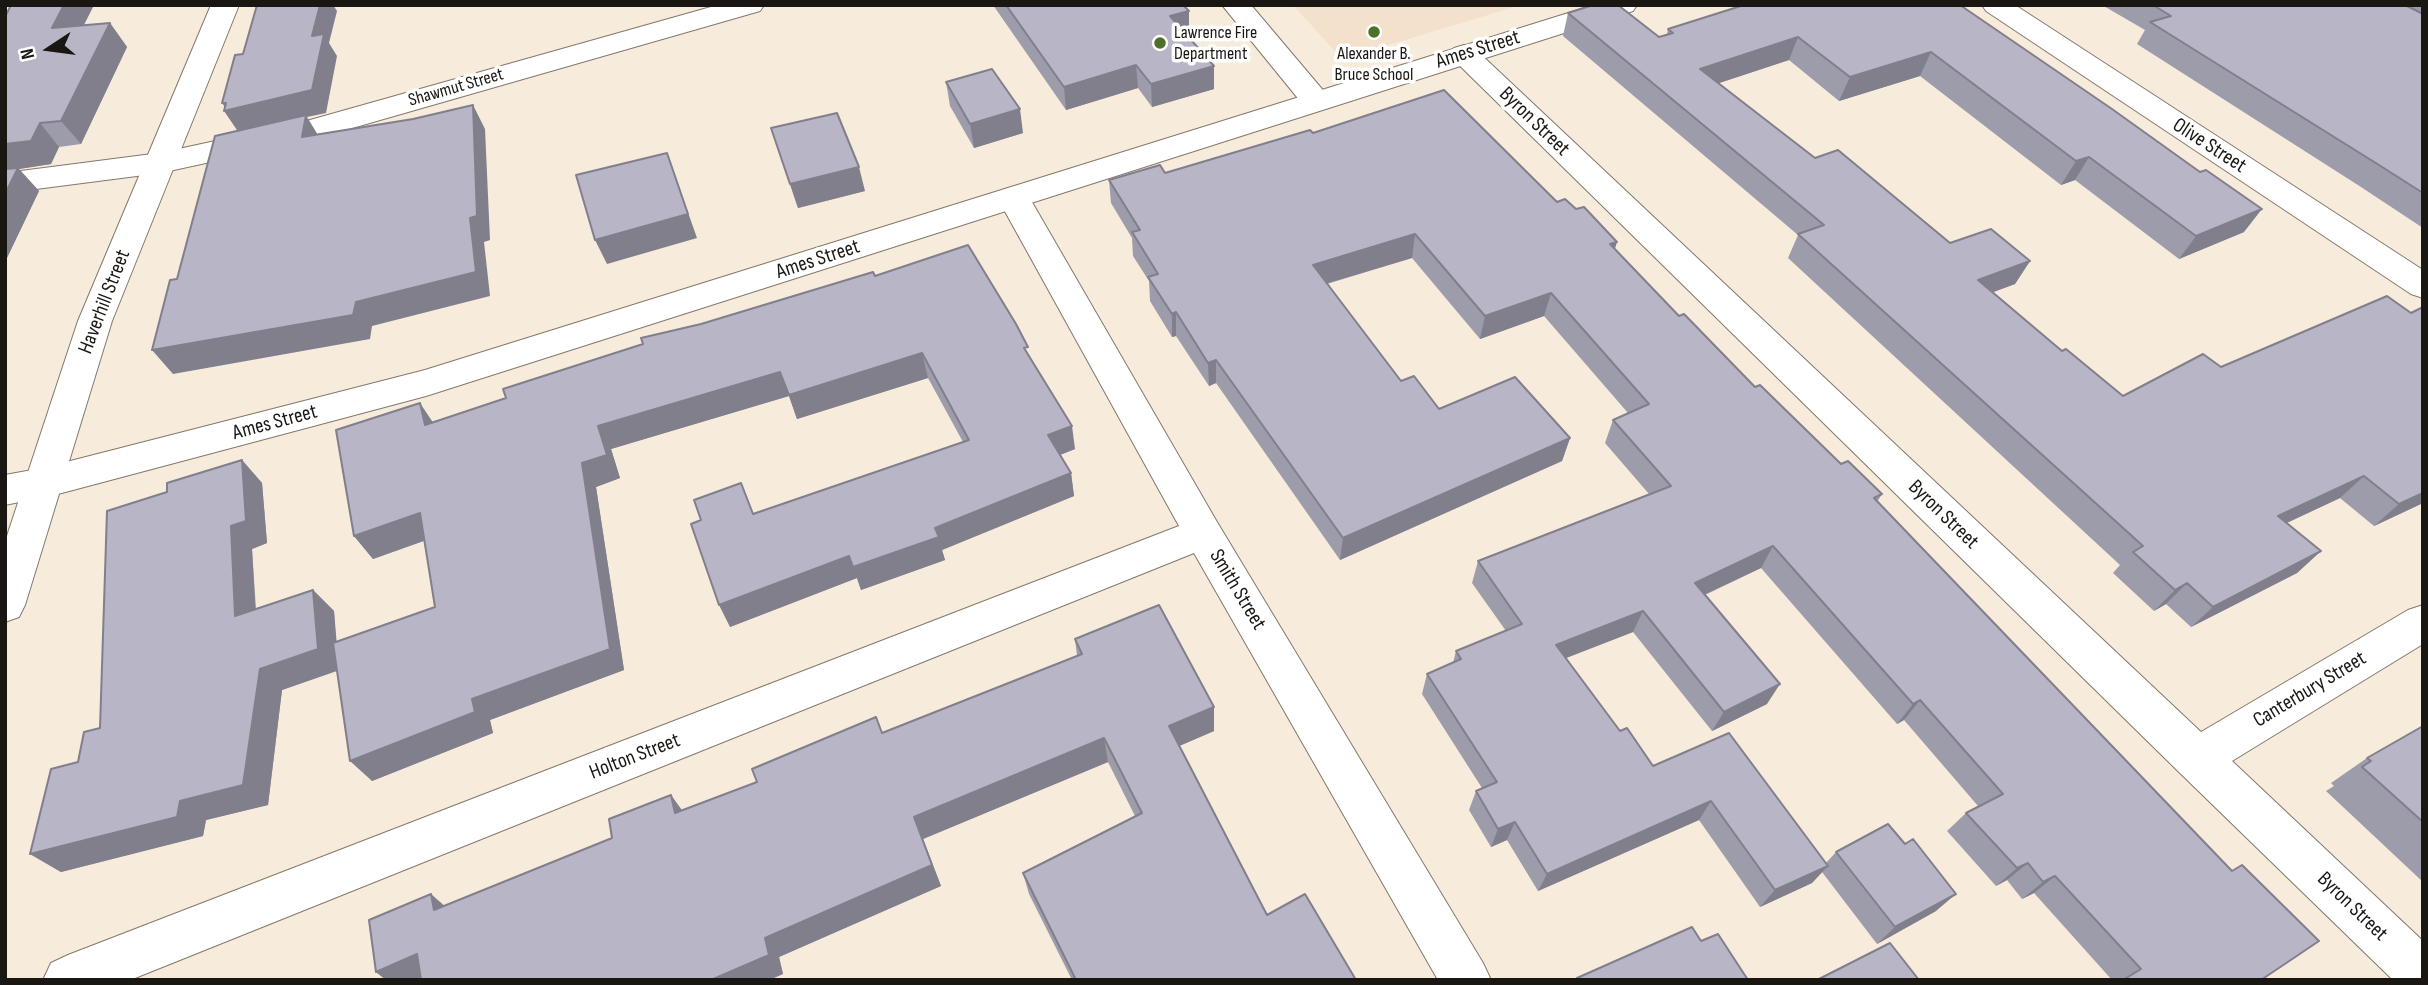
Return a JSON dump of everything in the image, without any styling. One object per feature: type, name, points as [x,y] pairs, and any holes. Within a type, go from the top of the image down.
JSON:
[{"type":"street","name":"Haverhill Street","points":[[5,605],[95,321],[225,5]]},
{"type":"street","name":"Shawmut Street","points":[[5,183],[160,163],[307,131],[750,5]]},
{"type":"street","points":[[1236,5],[1316,101]]},
{"type":"street","name":"Ames Street","points":[[5,490],[43,484],[426,383],[1623,5]]},
{"type":"street","name":"Olive Street","points":[[1996,5],[2423,286]]},
{"type":"street","name":"Byron Street","points":[[1464,54],[2423,975]]},
{"type":"street","name":"Smith Street","points":[[1013,197],[1203,533],[1466,980]]},
{"type":"street","name":"Holton Street","points":[[68,980],[1203,533]]},
{"type":"street","name":"Canterbury Street","points":[[2196,758],[2423,622]]},
{"type":"shaded area","name":"Alexander B. Bruce School","points":[[1293,5],[1521,5],[1342,59]]},
{"type":"building","points":[[11,5],[64,5],[52,28],[110,23],[61,121],[40,123],[31,141],[5,144],[5,17]]},
{"type":"building","points":[[257,5],[320,5],[312,36],[324,34],[312,90],[224,111],[226,103],[222,103],[235,55],[243,54]]},
{"type":"building","points":[[1006,5],[1183,5],[1189,11],[1170,16],[1214,66],[1151,84],[1136,65],[1064,87]]},
{"type":"building","points":[[1593,5],[1618,5],[1659,37],[1673,33],[1668,29],[1744,5],[1960,5],[2200,172],[2206,170],[2262,209],[2196,236],[2089,157],[2076,161],[1931,52],[1850,77],[1798,37],[1700,69],[1815,158],[1838,150],[1950,243],[1991,229],[2030,261],[1978,280],[2062,351],[2066,349],[2123,396],[2203,354],[2221,367],[2387,296],[2411,313],[2423,307],[2423,493],[2399,504],[2364,476],[2278,516],[2321,551],[2213,607],[2187,583],[2175,590],[2133,552],[2143,546],[1798,234],[1824,225],[1568,13]]},
{"type":"building","points":[[2153,5],[2405,5],[2423,14],[2423,193],[2150,22],[2171,16]]},
{"type":"building","points":[[992,69],[1020,109],[970,124],[946,82]]},
{"type":"building","points":[[1444,90],[1557,202],[1565,199],[1576,209],[1584,207],[1617,242],[1610,244],[1679,316],[1684,314],[1755,387],[1760,385],[1841,464],[1848,461],[1882,494],[1874,498],[2232,871],[2242,865],[2319,941],[2261,980],[2123,980],[2141,969],[2055,876],[2043,882],[2028,863],[2017,868],[1966,813],[2003,794],[1920,700],[1913,704],[1773,546],[1695,583],[1780,684],[1724,712],[1643,611],[1556,645],[1620,731],[1627,728],[1653,766],[1729,733],[1828,866],[1775,890],[1711,801],[1547,874],[1515,822],[1498,829],[1476,791],[1497,782],[1427,674],[1461,659],[1456,651],[1522,624],[1478,561],[1671,486],[1613,420],[1649,404],[1551,293],[1485,316],[1415,234],[1313,265],[1401,381],[1414,376],[1439,409],[1515,377],[1570,438],[1343,538],[1216,360],[1208,363],[1176,312],[1172,314],[1148,277],[1158,274],[1132,232],[1140,230],[1109,180],[1160,165],[1165,173],[1310,130],[1313,133]]},
{"type":"building","points":[[473,105],[477,216],[470,218],[476,272],[356,302],[353,315],[152,350],[170,280],[177,279],[215,136],[306,115],[302,137],[413,119]]},
{"type":"building","points":[[837,113],[859,167],[790,184],[771,128]]},
{"type":"building","points":[[667,153],[688,214],[595,240],[576,175]]},
{"type":"building","points":[[18,168],[5,194],[5,169]]},
{"type":"building","points":[[968,245],[1016,324],[1028,347],[1024,348],[1072,426],[1048,435],[1071,473],[935,528],[939,537],[853,567],[849,556],[719,605],[691,524],[701,520],[694,500],[741,483],[753,514],[969,440],[922,353],[789,395],[780,372],[598,426],[607,455],[582,463],[610,649],[472,699],[475,712],[350,761],[333,643],[435,607],[420,513],[354,536],[336,430],[420,403],[425,425],[506,398],[503,389],[643,344],[641,338],[701,324],[873,272],[875,276]]},
{"type":"building","points":[[242,460],[246,521],[231,526],[235,616],[313,590],[318,649],[260,669],[243,785],[180,801],[177,817],[30,854],[51,769],[78,762],[84,732],[100,728],[107,511],[167,492],[167,483]]},
{"type":"building","points":[[1159,605],[1214,707],[1169,726],[1267,915],[1305,894],[1356,980],[1076,980],[1023,873],[1142,813],[1104,738],[914,817],[932,865],[765,938],[769,955],[711,980],[421,980],[417,954],[376,972],[369,920],[431,894],[434,910],[612,838],[609,819],[671,795],[675,813],[757,782],[752,769],[876,717],[882,733],[1082,654],[1075,639]]},
{"type":"building","points":[[2423,726],[2423,822],[2362,767],[2371,761],[2367,758]]},
{"type":"building","points":[[1888,824],[1905,844],[1913,839],[1956,894],[1895,927],[1836,852]]},
{"type":"building","points":[[1692,927],[1701,941],[1718,934],[1748,980],[1577,978]]},
{"type":"building","points":[[1890,943],[1919,980],[1817,980]]},
{"type":"place","name":"Alexander B. Bruce School","points":[[1374,32]]},
{"type":"place","name":"Lawrence Fire Department","points":[[1160,43]]}]
